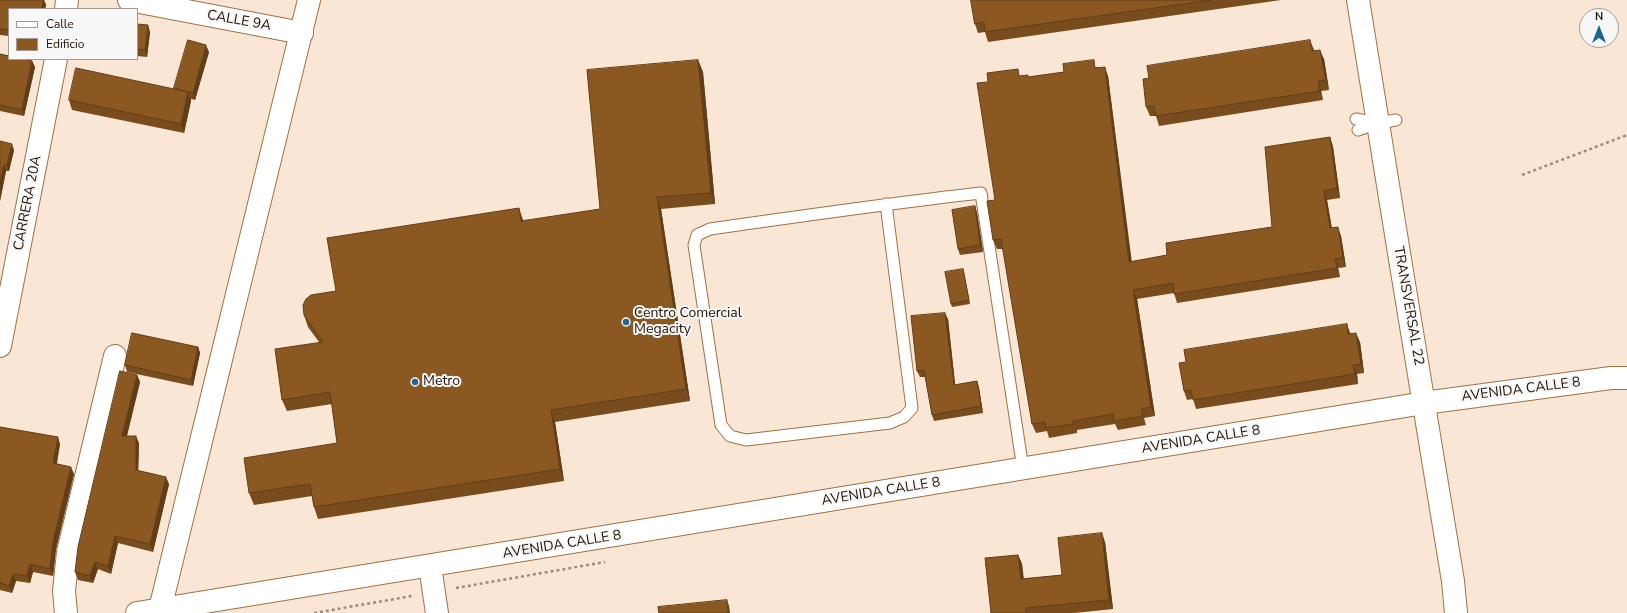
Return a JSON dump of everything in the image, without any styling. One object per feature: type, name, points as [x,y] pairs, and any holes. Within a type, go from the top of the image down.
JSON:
[{"type":"street","name":"CALLE 9A","points":[[129,0],[302,32]]},
{"type":"street","points":[[160,609],[309,0]]},
{"type":"street","name":"TRANSVERSAL 22","points":[[1358,0],[1372,123],[1424,403],[1453,581],[1456,613]]},
{"type":"street","name":"CARRERA 20A","points":[[0,346],[56,60]]},
{"type":"street","points":[[66,613],[64,591],[68,552],[115,356]]},
{"type":"street","name":"AVENIDA CALLE 8","points":[[136,613],[1424,403],[1611,378],[1627,378]]},
{"type":"street","points":[[430,566],[437,613]]},
{"type":"lane","points":[[886,204],[912,408],[904,417],[890,423],[746,440],[730,436],[721,425],[694,245],[697,235],[710,229],[886,204],[981,193],[1023,469]]},
{"type":"path","points":[[1522,175],[1627,135]]},
{"type":"building","points":[[0,0],[43,0],[42,8],[8,8],[8,30],[0,29]]},
{"type":"building","points":[[971,0],[1212,0],[985,32],[984,22],[975,24]]},
{"type":"building","points":[[138,24],[148,25],[145,50],[138,49]]},
{"type":"building","points":[[188,40],[206,45],[193,93],[174,88]]},
{"type":"building","points":[[1310,40],[1312,51],[1320,50],[1326,80],[1318,81],[1320,91],[1156,116],[1154,106],[1146,107],[1143,79],[1149,78],[1147,66]]},
{"type":"building","points":[[0,54],[8,56],[8,60],[32,61],[22,110],[0,105]]},
{"type":"building","points":[[698,60],[711,193],[657,197],[686,389],[551,410],[560,469],[314,507],[310,484],[249,493],[244,458],[337,443],[330,392],[282,400],[275,349],[323,342],[304,315],[303,305],[306,299],[311,295],[336,291],[327,238],[519,208],[521,221],[600,209],[587,70]]},
{"type":"building","points":[[1094,60],[1095,68],[1105,67],[1129,262],[1167,255],[1166,243],[1272,227],[1265,147],[1330,137],[1337,188],[1324,191],[1330,228],[1338,227],[1343,258],[1335,259],[1337,268],[1174,294],[1173,283],[1133,290],[1151,407],[1141,409],[1143,416],[1114,421],[1113,414],[1073,421],[1074,424],[1046,428],[1045,422],[1032,424],[1001,239],[993,240],[987,201],[995,200],[977,83],[988,82],[987,73],[1018,69],[1019,76],[1028,75],[1028,77],[1064,72],[1063,64]]},
{"type":"building","points":[[76,68],[188,92],[181,124],[69,100]]},
{"type":"building","points":[[0,141],[12,144],[7,165],[4,165],[0,183]]},
{"type":"building","points":[[975,206],[980,245],[958,249],[952,210]]},
{"type":"building","points":[[963,269],[969,300],[951,304],[945,272]]},
{"type":"building","points":[[945,313],[954,385],[977,381],[981,406],[932,415],[924,370],[917,371],[911,316]]},
{"type":"building","points":[[1347,324],[1348,334],[1356,333],[1361,364],[1353,365],[1355,374],[1193,400],[1191,390],[1184,391],[1179,363],[1186,362],[1184,350]]},
{"type":"building","points":[[132,333],[198,347],[191,380],[125,365]]},
{"type":"building","points":[[120,371],[137,375],[122,436],[136,436],[136,470],[166,477],[150,544],[115,536],[108,566],[95,562],[90,576],[75,572],[78,547]]},
{"type":"building","points":[[0,427],[58,437],[53,463],[71,467],[53,542],[50,569],[30,564],[27,576],[13,574],[9,586],[0,583]]},
{"type":"building","points":[[1102,533],[1109,600],[1026,608],[1026,613],[991,613],[985,558],[1018,555],[1021,579],[1062,575],[1058,538]]},
{"type":"building","points":[[727,600],[728,613],[659,613],[658,607]]},
{"type":"place","name":"Centro Comercial Megacity","points":[[626,322]]},
{"type":"place","name":"Metro","points":[[415,382]]}]
